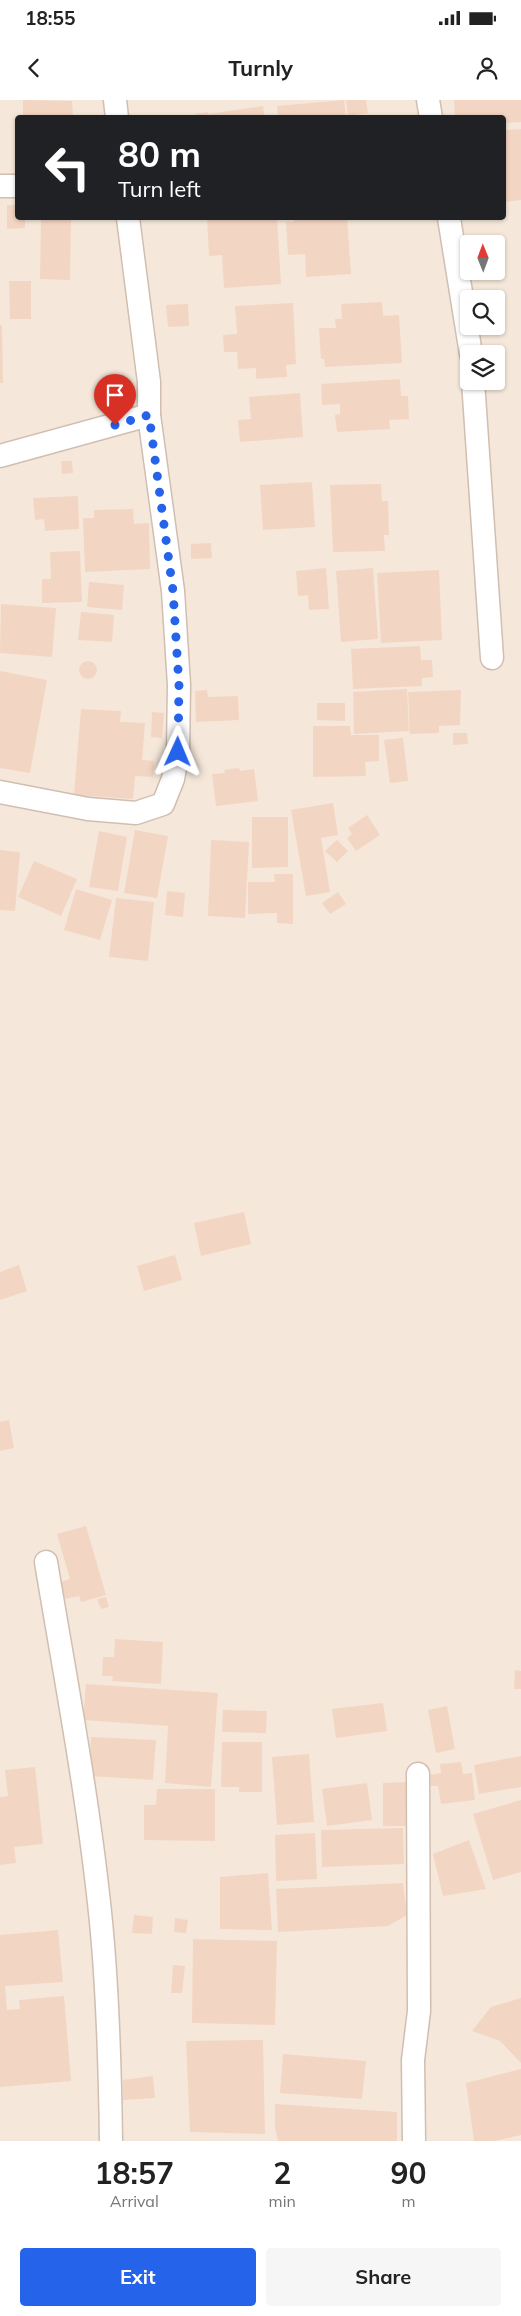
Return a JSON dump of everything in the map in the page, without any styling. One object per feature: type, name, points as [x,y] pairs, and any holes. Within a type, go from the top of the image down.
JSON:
[{"type":"street","points":[[114,100],[116,115]]},
{"type":"street","points":[[428,100],[430,115]]},
{"type":"street","points":[[0,186],[15,186]]},
{"type":"street","points":[[0,792],[88,809],[136,813],[163,804],[170,787],[178,752],[179,685],[173,591],[149,415],[149,382],[128,220]]},
{"type":"street","points":[[449,220],[470,345]]},
{"type":"street","points":[[474,390],[492,658]]},
{"type":"street","points":[[0,456],[149,415]]},
{"type":"street","points":[[46,1562],[89,1824],[101,1922],[109,2048],[111,2141]]},
{"type":"street","points":[[414,2141],[413,2060],[419,2011],[418,1774]]},
{"type":"shaded area","points":[[0,100],[521,100],[521,2141],[0,2141]]},
{"type":"building","points":[[23,100],[72,101],[73,115],[23,115]]},
{"type":"building","points":[[344,100],[346,115],[278,115],[277,106]]},
{"type":"building","points":[[346,100],[366,100],[368,113],[348,115]]},
{"type":"building","points":[[454,100],[521,100],[521,122],[506,123],[506,115],[455,115]]},
{"type":"building","points":[[263,106],[264,115],[195,115],[208,112],[208,114]]},
{"type":"building","points":[[521,129],[521,200],[506,202],[506,130]]},
{"type":"building","points":[[7,205],[15,205],[15,220],[25,220],[25,228],[7,229]]},
{"type":"building","points":[[41,220],[71,220],[70,280],[40,279]]},
{"type":"building","points":[[207,220],[277,220],[281,284],[224,288],[222,255],[209,256]]},
{"type":"building","points":[[294,220],[347,220],[351,274],[306,277],[305,254],[288,255],[286,222],[294,222]]},
{"type":"building","points":[[9,281],[31,281],[31,319],[10,319]]},
{"type":"building","points":[[382,302],[383,316],[399,315],[402,363],[325,367],[324,359],[321,359],[319,328],[336,328],[335,319],[342,319],[341,304]]},
{"type":"building","points":[[293,303],[296,364],[286,365],[287,377],[256,379],[256,368],[238,369],[237,352],[224,352],[223,335],[237,334],[235,306]]},
{"type":"building","points":[[188,304],[189,326],[168,327],[166,305]]},
{"type":"building","points":[[0,325],[2,325],[3,383],[0,383]]},
{"type":"building","points":[[400,379],[401,396],[408,396],[409,419],[389,420],[390,429],[337,432],[335,415],[340,414],[340,404],[322,405],[321,384]]},
{"type":"building","points":[[300,393],[303,437],[240,442],[238,420],[251,419],[249,397]]},
{"type":"building","points":[[61,461],[72,461],[73,473],[62,474]]},
{"type":"building","points":[[312,482],[315,527],[263,530],[260,485]]},
{"type":"building","points":[[381,484],[382,501],[388,501],[389,535],[384,535],[385,551],[333,552],[330,485]]},
{"type":"building","points":[[78,496],[79,529],[45,531],[44,519],[35,520],[33,498]]},
{"type":"building","points":[[133,509],[134,524],[149,523],[150,569],[85,572],[83,518],[94,518],[94,510]]},
{"type":"building","points":[[211,543],[212,558],[191,559],[191,544]]},
{"type":"building","points":[[80,551],[82,602],[42,603],[42,579],[51,579],[50,552]]},
{"type":"building","points":[[326,568],[329,609],[309,610],[308,595],[298,596],[296,571]]},
{"type":"building","points":[[373,568],[378,639],[341,642],[336,571]]},
{"type":"building","points":[[439,570],[442,640],[381,643],[377,573]]},
{"type":"building","points":[[89,582],[124,585],[122,610],[87,607]]},
{"type":"building","points":[[1,604],[56,608],[52,657],[0,653]]},
{"type":"building","points":[[81,612],[114,615],[112,642],[78,640]]},
{"type":"building","points":[[420,646],[421,660],[432,660],[433,677],[422,678],[422,686],[353,689],[351,649]]},
{"type":"building","points":[[84,661],[92,661],[97,666],[95,677],[84,679],[79,674],[79,666]]},
{"type":"building","points":[[0,671],[47,680],[30,773],[0,768]]},
{"type":"building","points":[[407,689],[409,731],[354,734],[353,692]]},
{"type":"building","points":[[207,690],[208,697],[238,696],[239,720],[196,722],[195,691]]},
{"type":"building","points":[[461,690],[460,725],[439,726],[439,733],[410,734],[408,692]]},
{"type":"building","points":[[317,703],[345,703],[345,721],[317,720]]},
{"type":"building","points":[[81,709],[121,711],[120,722],[145,723],[142,760],[154,761],[153,777],[135,776],[133,799],[74,795]]},
{"type":"building","points":[[152,712],[164,713],[162,738],[151,737]]},
{"type":"building","points":[[313,726],[350,726],[351,735],[379,735],[379,761],[365,762],[366,776],[313,777]]},
{"type":"building","points":[[453,733],[467,733],[468,744],[453,745]]},
{"type":"building","points":[[403,738],[408,781],[390,783],[384,740]]},
{"type":"building","points":[[239,768],[240,771],[254,769],[258,801],[216,806],[212,774],[225,773],[224,770]]},
{"type":"building","points":[[333,803],[338,835],[321,838],[330,892],[306,896],[291,810]]},
{"type":"building","points":[[367,815],[380,835],[356,851],[347,838],[352,834],[348,828]]},
{"type":"building","points":[[252,817],[288,817],[288,867],[252,868]]},
{"type":"building","points":[[135,830],[168,836],[157,898],[124,893]]},
{"type":"building","points":[[99,831],[127,837],[118,891],[89,887]]},
{"type":"building","points":[[211,840],[249,842],[245,918],[208,916]]},
{"type":"building","points":[[337,840],[348,851],[337,862],[325,851]]},
{"type":"building","points":[[0,850],[20,852],[15,911],[0,910]]},
{"type":"building","points":[[34,861],[77,879],[61,916],[18,897]]},
{"type":"building","points":[[274,874],[293,874],[293,924],[277,923],[277,913],[248,914],[248,882],[275,882]]},
{"type":"building","points":[[76,889],[112,900],[100,940],[64,930]]},
{"type":"building","points":[[167,891],[185,893],[183,917],[165,915]]},
{"type":"building","points":[[338,892],[346,904],[330,914],[322,903]]},
{"type":"building","points":[[116,898],[154,902],[148,961],[109,957]]},
{"type":"building","points":[[244,1212],[251,1244],[201,1256],[194,1223]]},
{"type":"building","points":[[175,1255],[182,1280],[144,1291],[137,1266]]},
{"type":"building","points":[[19,1265],[27,1291],[0,1300],[0,1272]]},
{"type":"building","points":[[9,1420],[14,1448],[0,1451],[0,1422]]},
{"type":"building","points":[[86,1526],[106,1595],[81,1602],[79,1596],[65,1599],[60,1582],[70,1579],[57,1534]]},
{"type":"building","points":[[106,1597],[109,1607],[101,1609],[97,1599]]},
{"type":"building","points":[[115,1639],[163,1642],[161,1684],[112,1681],[113,1676],[102,1676],[103,1657],[114,1657]]},
{"type":"building","points":[[515,1670],[521,1671],[521,1689],[514,1689]]},
{"type":"building","points":[[86,1684],[218,1693],[211,1787],[165,1783],[168,1726],[83,1720]]},
{"type":"building","points":[[383,1703],[387,1731],[336,1738],[332,1709]]},
{"type":"building","points":[[447,1706],[455,1749],[436,1753],[428,1710]]},
{"type":"building","points":[[223,1710],[267,1711],[266,1733],[222,1732]]},
{"type":"building","points":[[91,1737],[156,1740],[153,1780],[89,1776]]},
{"type":"building","points":[[222,1742],[262,1742],[262,1792],[239,1792],[239,1787],[221,1787]]},
{"type":"building","points":[[309,1754],[314,1822],[277,1825],[272,1757]]},
{"type":"building","points":[[521,1756],[521,1787],[479,1794],[474,1765]]},
{"type":"building","points":[[461,1762],[463,1774],[472,1773],[475,1800],[441,1804],[438,1786],[431,1786],[430,1775],[441,1773],[440,1764]]},
{"type":"building","points":[[35,1767],[43,1844],[14,1847],[16,1863],[0,1865],[0,1797],[8,1796],[5,1770]]},
{"type":"building","points":[[406,1782],[406,1826],[383,1826],[383,1783]]},
{"type":"building","points":[[367,1783],[372,1820],[327,1826],[322,1789]]},
{"type":"building","points":[[157,1789],[215,1789],[215,1841],[144,1840],[144,1805],[156,1805]]},
{"type":"building","points":[[521,1800],[521,1872],[493,1880],[473,1814]]},
{"type":"building","points":[[403,1828],[404,1864],[322,1867],[321,1830]]},
{"type":"building","points":[[315,1833],[317,1879],[276,1881],[275,1835]]},
{"type":"building","points":[[469,1840],[486,1889],[443,1896],[433,1854]]},
{"type":"building","points":[[268,1873],[272,1930],[220,1929],[220,1877]]},
{"type":"building","points":[[403,1883],[407,1915],[388,1926],[278,1932],[276,1889]]},
{"type":"building","points":[[134,1915],[153,1917],[152,1934],[132,1933]]},
{"type":"building","points":[[175,1918],[188,1920],[186,1933],[174,1932]]},
{"type":"building","points":[[58,1930],[63,1982],[5,1986],[7,2010],[20,2009],[19,2000],[64,1996],[71,2081],[0,2087],[0,1935]]},
{"type":"building","points":[[193,1939],[277,1941],[275,2025],[192,2023]]},
{"type":"building","points":[[173,1965],[185,1966],[182,1993],[171,1993]]},
{"type":"building","points":[[521,1998],[521,2063],[500,2041],[472,2031],[491,2007]]},
{"type":"building","points":[[263,2040],[265,2134],[190,2132],[186,2041]]},
{"type":"building","points":[[283,2054],[366,2061],[362,2099],[280,2093]]},
{"type":"building","points":[[521,2069],[521,2135],[494,2141],[474,2141],[466,2083]]},
{"type":"building","points":[[153,2076],[155,2098],[123,2100],[123,2080]]},
{"type":"building","points":[[275,2104],[397,2112],[397,2141],[278,2141],[275,2128]]},
{"type":"route","points":[[115,425],[149,415],[173,591],[179,685],[178,752]]}]
